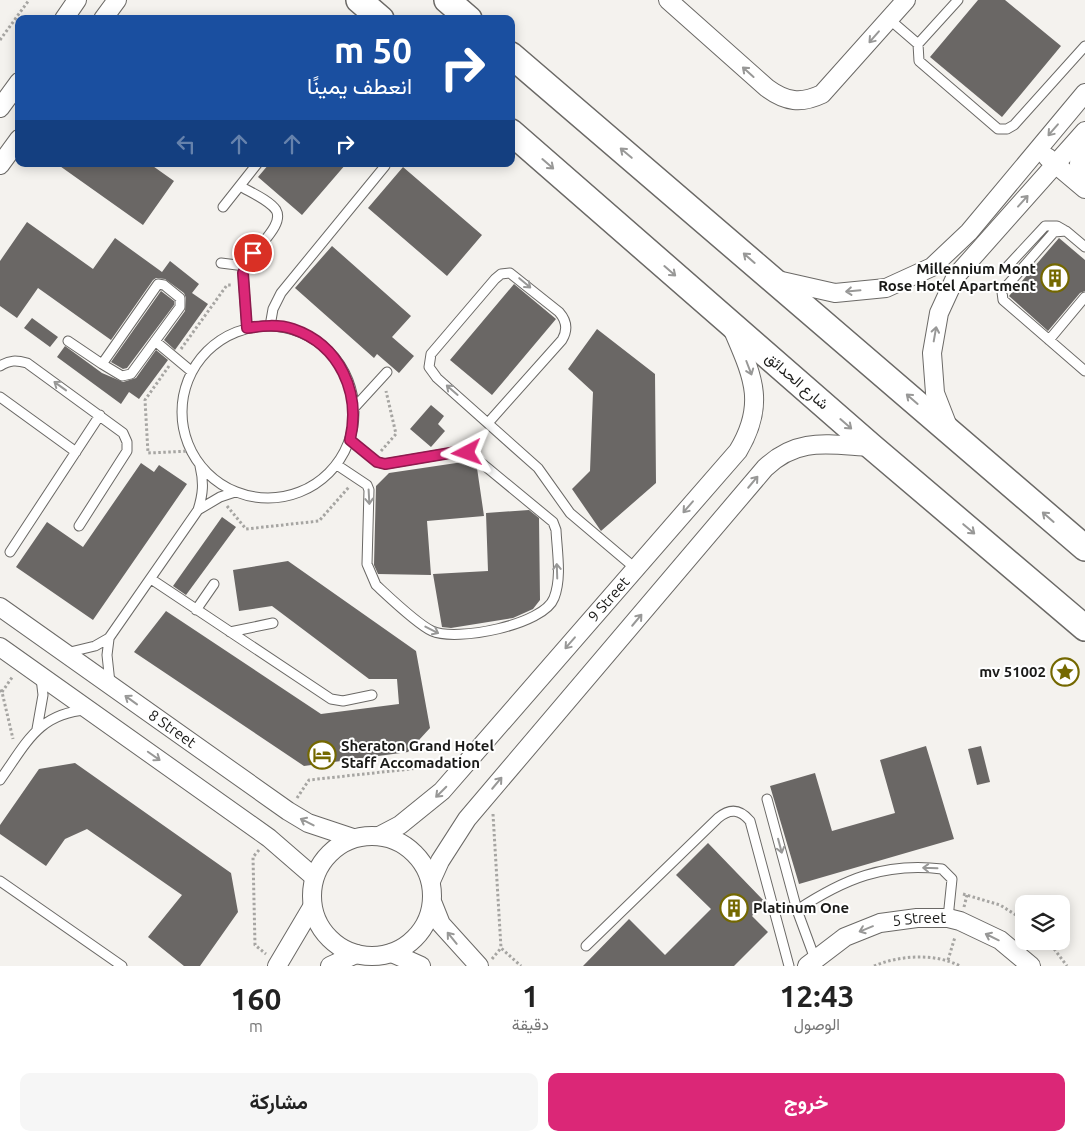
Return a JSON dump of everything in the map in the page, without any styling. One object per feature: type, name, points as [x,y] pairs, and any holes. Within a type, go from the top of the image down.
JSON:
[{"type":"street","points":[[67,15],[78,0]]},
{"type":"street","points":[[106,15],[116,0]]},
{"type":"street","points":[[360,0],[377,15]]},
{"type":"street","points":[[447,0],[464,15]]},
{"type":"street","points":[[668,0],[767,88],[779,97],[794,101],[809,100],[822,94],[906,0]]},
{"type":"street","points":[[515,58],[1085,548]]},
{"type":"street","points":[[0,108],[15,87]]},
{"type":"street","points":[[773,279],[835,293],[886,288],[932,267],[969,232],[1085,93]]},
{"type":"street","points":[[950,432],[935,394],[932,353],[939,313],[956,276],[1083,134]]},
{"type":"street","points":[[1083,134],[1079,164],[1085,182]]},
{"type":"street","name":"شارع الحدائق","points":[[515,135],[872,447],[1085,628]]},
{"type":"street","points":[[0,166],[15,145]]},
{"type":"street","points":[[1038,148],[1085,189]]},
{"type":"street","name":"9 Street","points":[[379,836],[408,820],[442,792],[738,450],[748,433],[754,414],[755,394],[751,374],[730,323]]},
{"type":"street","points":[[431,881],[440,861],[467,819],[765,468],[778,456],[794,448],[812,445],[872,447]]},
{"type":"street","name":"8 Street","points":[[0,607],[288,811],[308,823],[353,838]]},
{"type":"street","points":[[0,647],[270,838],[314,877]]},
{"type":"street","points":[[433,904],[426,925],[412,942],[392,954],[374,957],[356,954],[340,947],[327,936],[317,921],[312,907],[314,877],[323,860],[336,847],[353,838],[379,836],[402,844],[421,859],[431,881],[433,904],[441,924],[479,966]]},
{"type":"street","points":[[277,966],[312,907]]},
{"type":"street","name":"5 Street","points":[[811,963],[845,937],[880,923],[917,918],[948,918],[960,921],[1000,940],[1031,966]]},
{"type":"street","points":[[330,966],[356,954]]},
{"type":"street","points":[[392,954],[422,966]]},
{"type":"lane","points":[[918,44],[958,0]]},
{"type":"lane","points":[[890,19],[918,44],[919,61],[924,67],[994,127],[1002,130],[1014,124],[1085,46]]},
{"type":"lane","points":[[223,208],[255,167]]},
{"type":"lane","points":[[270,326],[273,309],[281,293],[384,167]]},
{"type":"lane","points":[[240,186],[275,209],[278,217],[277,226],[253,253],[243,273],[247,328]]},
{"type":"lane","points":[[1006,268],[1045,226],[1057,226],[1085,247]]},
{"type":"lane","points":[[1066,231],[1054,232],[1002,292],[1003,300],[1085,372]]},
{"type":"lane","points":[[221,263],[245,266]]},
{"type":"lane","points":[[488,423],[562,340],[566,326],[559,312],[514,275],[501,274],[431,354],[429,367],[432,373],[538,468],[570,513],[635,568]]},
{"type":"lane","points":[[68,341],[102,364],[122,376],[127,376],[131,374],[181,302],[177,294],[161,284],[156,286],[102,364]]},
{"type":"lane","points":[[1049,340],[1085,297]]},
{"type":"lane","points":[[111,685],[107,654],[109,639],[198,510],[202,496],[203,480],[199,465],[188,444],[182,424],[181,405],[184,388],[191,371],[214,343],[230,334],[247,328],[270,326],[292,329],[311,338],[328,351],[342,367],[350,387],[354,408],[350,440],[337,464],[315,484],[302,492],[280,498],[257,498],[235,492],[216,481],[199,465]]},
{"type":"lane","points":[[155,341],[191,371]]},
{"type":"lane","points":[[0,366],[8,361],[18,360],[27,363],[100,415],[123,433],[128,442],[127,452],[79,526]]},
{"type":"lane","points":[[354,408],[385,374]]},
{"type":"lane","points":[[0,396],[76,452]]},
{"type":"lane","points":[[10,552],[100,415]]},
{"type":"lane","points":[[337,464],[367,484],[369,490],[367,564],[370,575],[384,593],[430,630],[445,636],[460,636],[531,620],[544,613],[554,600],[558,586],[556,530],[547,516],[467,453],[456,452],[385,464],[373,459],[350,440]]},
{"type":"lane","points":[[198,510],[220,497],[235,492]]},
{"type":"lane","points":[[151,579],[331,699],[343,701],[372,695]]},
{"type":"lane","points":[[196,610],[214,584]]},
{"type":"lane","points":[[230,632],[273,623]]},
{"type":"lane","points":[[66,653],[95,646],[109,639]]},
{"type":"lane","points":[[37,729],[42,704],[42,678]]},
{"type":"lane","points":[[0,780],[37,729],[52,718],[69,711],[87,710]]},
{"type":"lane","points":[[767,799],[811,963]]},
{"type":"lane","points":[[586,946],[718,818],[725,812],[735,810],[744,814],[750,821],[789,966]]},
{"type":"lane","points":[[797,910],[836,886],[861,875],[897,867],[942,868],[952,879],[948,918]]},
{"type":"lane","points":[[0,881],[122,966]]},
{"type":"path","points":[[18,15],[29,0]]},
{"type":"path","points":[[0,40],[15,19]]},
{"type":"path","points":[[373,459],[396,434],[385,374]]},
{"type":"path","points":[[220,497],[246,529],[320,521],[357,478]]},
{"type":"path","points":[[0,690],[14,743]]},
{"type":"path","points":[[951,891],[986,899],[1015,915]]},
{"type":"path","points":[[1055,950],[1067,966]]},
{"type":"path","points":[[874,966],[886,961],[920,956],[948,960],[960,966]]},
{"type":"building","points":[[978,0],[1005,0],[1061,46],[1002,117],[930,57]]},
{"type":"building","points":[[61,167],[154,167],[174,181],[143,225]]},
{"type":"building","points":[[266,167],[343,167],[302,215],[258,177]]},
{"type":"building","points":[[403,167],[482,235],[447,276],[368,208]]},
{"type":"building","points":[[27,222],[93,269],[115,238],[162,272],[170,261],[199,284],[192,293],[208,304],[175,350],[164,340],[185,311],[186,298],[184,293],[165,279],[156,278],[153,280],[111,340],[38,288],[17,318],[0,306],[0,261]]},
{"type":"building","name":"Millennium Mont Rose Hotel Apartment","points":[[1059,238],[1085,260],[1085,291],[1080,293],[1048,331],[1009,296]]},
{"type":"building","points":[[332,246],[411,316],[392,337],[414,356],[399,373],[377,354],[374,358],[295,288]]},
{"type":"building","points":[[514,284],[556,319],[492,395],[450,360]]},
{"type":"building","points":[[161,291],[174,301],[174,305],[127,368],[123,369],[111,362]]},
{"type":"building","points":[[32,318],[58,337],[50,347],[24,328]]},
{"type":"building","points":[[597,329],[655,374],[656,483],[601,531],[572,489],[590,471],[593,392],[568,369]]},
{"type":"building","points":[[65,346],[102,373],[123,382],[136,378],[156,350],[168,360],[139,399],[129,392],[121,404],[57,357]]},
{"type":"building","points":[[431,405],[444,416],[438,424],[445,431],[431,447],[410,429]]},
{"type":"building","points":[[470,462],[477,468],[484,516],[427,521],[431,575],[378,574],[374,565],[376,486],[389,473]]},
{"type":"building","points":[[141,463],[154,472],[159,465],[187,484],[93,620],[16,567],[47,522],[83,547]]},
{"type":"building","points":[[529,510],[539,518],[540,600],[533,609],[513,618],[451,628],[442,627],[433,574],[488,571],[486,513]]},
{"type":"building","points":[[222,517],[236,527],[186,595],[173,586]]},
{"type":"building","points":[[288,561],[416,651],[430,728],[408,752],[304,766],[134,652],[166,611],[321,714],[399,704],[397,679],[369,679],[272,606],[239,611],[233,570]]},
{"type":"building","points":[[926,746],[954,839],[799,884],[770,786],[815,773],[832,831],[895,813],[880,760]]},
{"type":"building","points":[[981,746],[990,782],[977,785],[968,749]]},
{"type":"building","points":[[75,763],[231,873],[238,912],[200,966],[184,966],[148,937],[182,895],[87,829],[65,839],[46,866],[0,834],[0,825],[39,769]]},
{"type":"building","name":"Platinum One","points":[[708,843],[765,902],[752,916],[768,932],[734,966],[583,966],[629,919],[665,955],[711,909],[676,875]]},
{"type":"place","name":"Millennium Mont Rose Hotel Apartment","points":[[1055,278]]},
{"type":"place","name":"mv 51002","points":[[1065,672]]},
{"type":"place","name":"Sheraton Grand Hotel Staff Accomadation","points":[[322,755]]},
{"type":"place","name":"Platinum One","points":[[734,908]]},
{"type":"route","points":[[253,253],[248,259],[243,273],[247,328],[270,326],[292,329],[311,338],[328,351],[342,367],[350,387],[354,408],[354,424],[350,440],[377,462],[385,464],[462,451],[467,453]]}]
